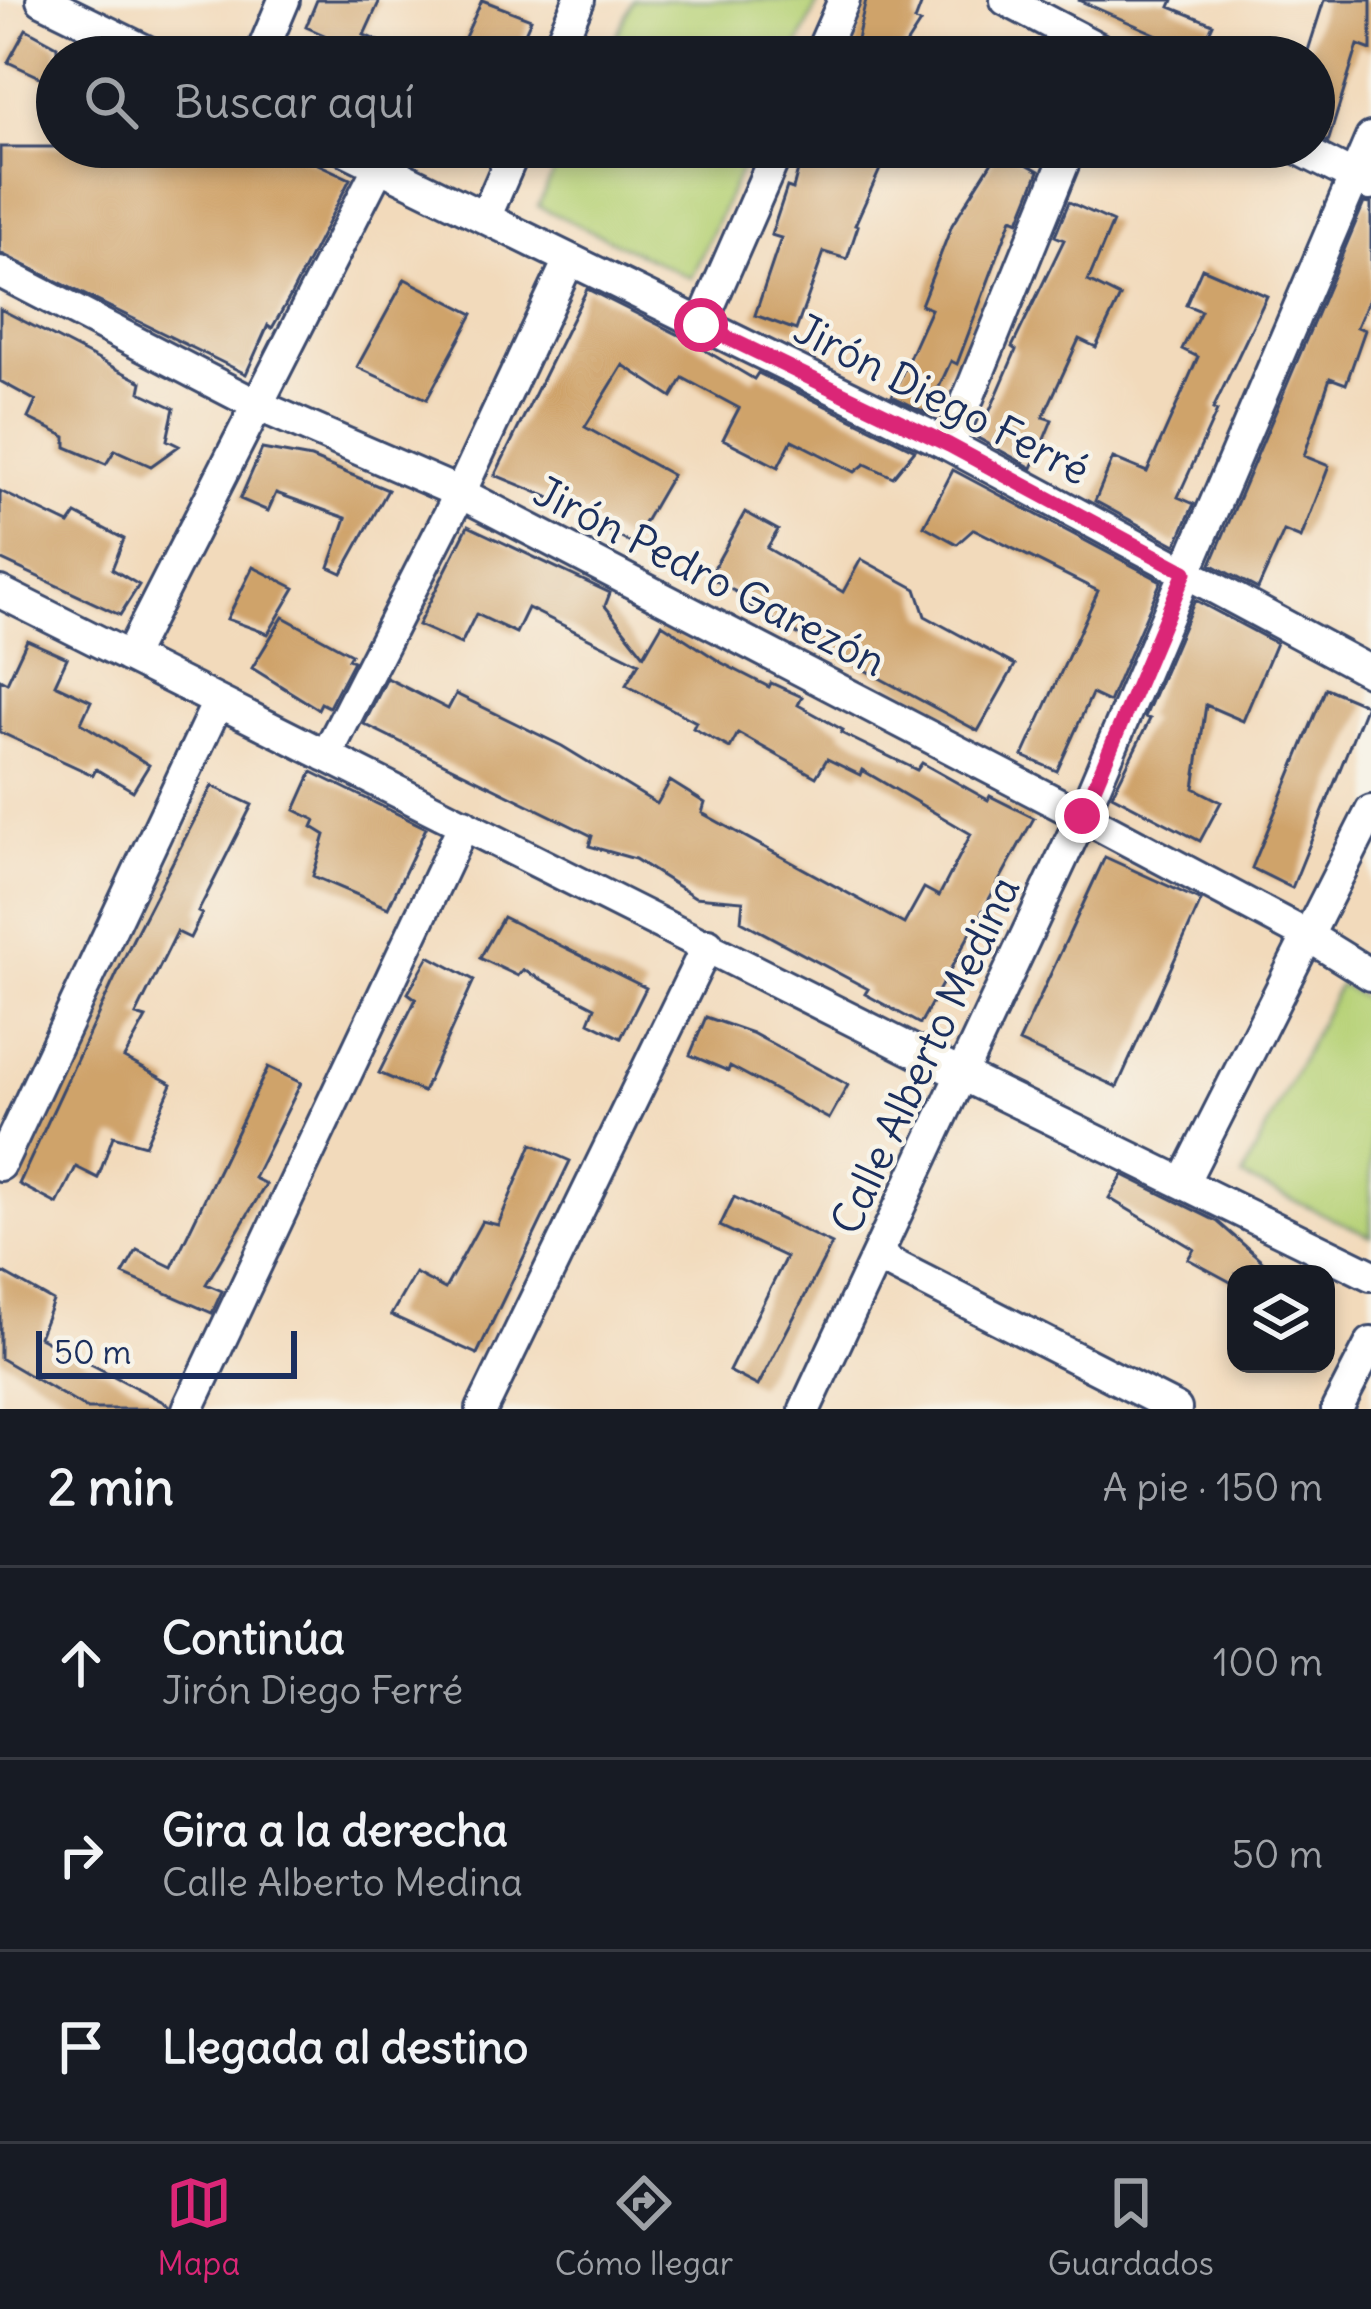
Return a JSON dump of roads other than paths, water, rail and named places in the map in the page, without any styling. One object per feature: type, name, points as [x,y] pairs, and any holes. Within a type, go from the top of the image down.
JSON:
[{"type":"street","points":[[42,0],[115,36]]},
{"type":"street","points":[[269,36],[284,0]]},
{"type":"street","points":[[563,36],[579,0]]},
{"type":"street","points":[[828,36],[844,0]]},
{"type":"street","points":[[1006,0],[1072,36]]},
{"type":"street","name":"Calle Alberto Medina","points":[[806,1409],[964,1076],[1082,816],[1185,572],[1364,182],[1371,138]]},
{"type":"street","points":[[1335,167],[1364,182]]},
{"type":"street","points":[[129,657],[378,168]]},
{"type":"street","name":"Jirón Diego Ferré","points":[[383,168],[949,445],[1371,672]]},
{"type":"street","points":[[485,218],[507,168]]},
{"type":"street","points":[[701,325],[770,168]]},
{"type":"street","points":[[949,445],[1061,168]]},
{"type":"street","points":[[326,756],[460,494],[569,260]]},
{"type":"street","name":"Jirón Pedro Garezón","points":[[0,272],[257,405],[460,494],[1082,816],[1308,936],[1371,975]]},
{"type":"street","points":[[0,592],[1371,1275]]},
{"type":"street","points":[[0,1165],[218,702]]},
{"type":"street","points":[[1184,1181],[1371,812]]},
{"type":"street","points":[[188,1409],[464,824]]},
{"type":"street","points":[[482,1409],[708,944]]},
{"type":"street","points":[[878,1257],[1176,1409]]},
{"type":"street","points":[[1337,1409],[1371,1343]]}]
